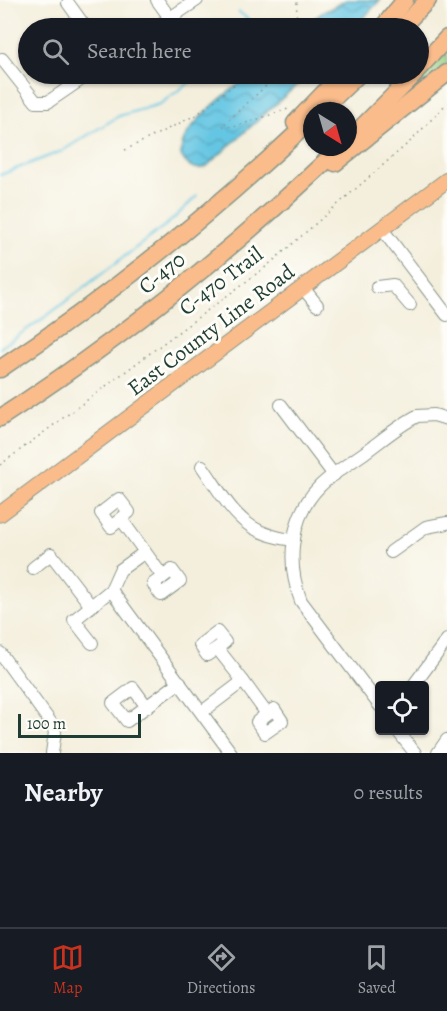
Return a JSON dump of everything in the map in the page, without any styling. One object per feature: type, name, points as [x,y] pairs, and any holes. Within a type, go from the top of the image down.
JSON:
[{"type":"highway","points":[[390,18],[405,0]]},
{"type":"highway","points":[[411,18],[428,0]]},
{"type":"highway","points":[[429,58],[447,39]]},
{"type":"highway","points":[[266,216],[276,213],[447,73]]},
{"type":"highway","points":[[322,102],[335,84]]},
{"type":"highway","name":"C-470","points":[[327,102],[347,84]]},
{"type":"highway","points":[[357,131],[405,84]]},
{"type":"highway","name":"C-470","points":[[0,369],[101,298],[194,225],[303,123]]},
{"type":"highway","name":"C-470","points":[[0,418],[140,319],[266,216],[331,156]]},
{"type":"main road","name":"East County Line Road","points":[[0,514],[447,180]]},
{"type":"street","points":[[157,0],[170,18],[197,0]]},
{"type":"street","points":[[68,3],[79,18]]},
{"type":"street","points":[[2,59],[18,79]]},
{"type":"street","points":[[22,84],[36,102],[48,102],[74,84]]},
{"type":"street","points":[[382,229],[447,315]]},
{"type":"street","points":[[377,287],[393,285],[410,305]]},
{"type":"street","points":[[304,289],[317,305]]},
{"type":"street","points":[[281,405],[334,475]]},
{"type":"street","points":[[375,699],[301,601],[293,576],[294,540],[305,506],[320,486],[417,416],[434,415],[447,419]]},
{"type":"street","points":[[202,466],[237,514],[250,527],[273,538],[294,540]]},
{"type":"street","points":[[121,519],[163,577]]},
{"type":"street","points":[[391,552],[426,527],[447,523]]},
{"type":"street","points":[[92,643],[74,620],[111,590],[120,570],[145,552]]},
{"type":"street","points":[[33,568],[51,554],[91,606]]},
{"type":"street","points":[[111,590],[231,753]]},
{"type":"street","points":[[417,681],[447,640]]},
{"type":"street","points":[[217,648],[267,714]]},
{"type":"street","points":[[0,653],[51,723],[55,732],[52,753]]},
{"type":"street","points":[[202,712],[243,681]]},
{"type":"street","points":[[147,707],[180,682]]},
{"type":"street","points":[[401,735],[415,753]]},
{"type":"street","points":[[438,753],[447,740]]},
{"type":"path","points":[[296,18],[297,0]]},
{"type":"path","points":[[125,150],[198,114],[235,84]]},
{"type":"path","points":[[268,84],[222,126],[234,127],[298,106],[303,108]]},
{"type":"path","name":"C-470 Trail","points":[[0,465],[267,266],[413,139],[447,103]]},
{"type":"green space","points":[[447,52],[447,64],[429,79],[429,70]]},
{"type":"green space","points":[[416,84],[423,84],[401,102],[400,100]]},
{"type":"water","points":[[346,0],[380,0],[363,18],[315,18]]},
{"type":"water","points":[[239,84],[298,84],[207,166],[195,168],[189,165],[181,155],[183,144],[197,121]]},
{"type":"waterway","points":[[239,12],[246,18]]},
{"type":"waterway","points":[[0,175],[62,151],[119,116],[160,104],[187,84]]},
{"type":"waterway","points":[[0,348],[48,315],[171,221],[197,196]]}]
